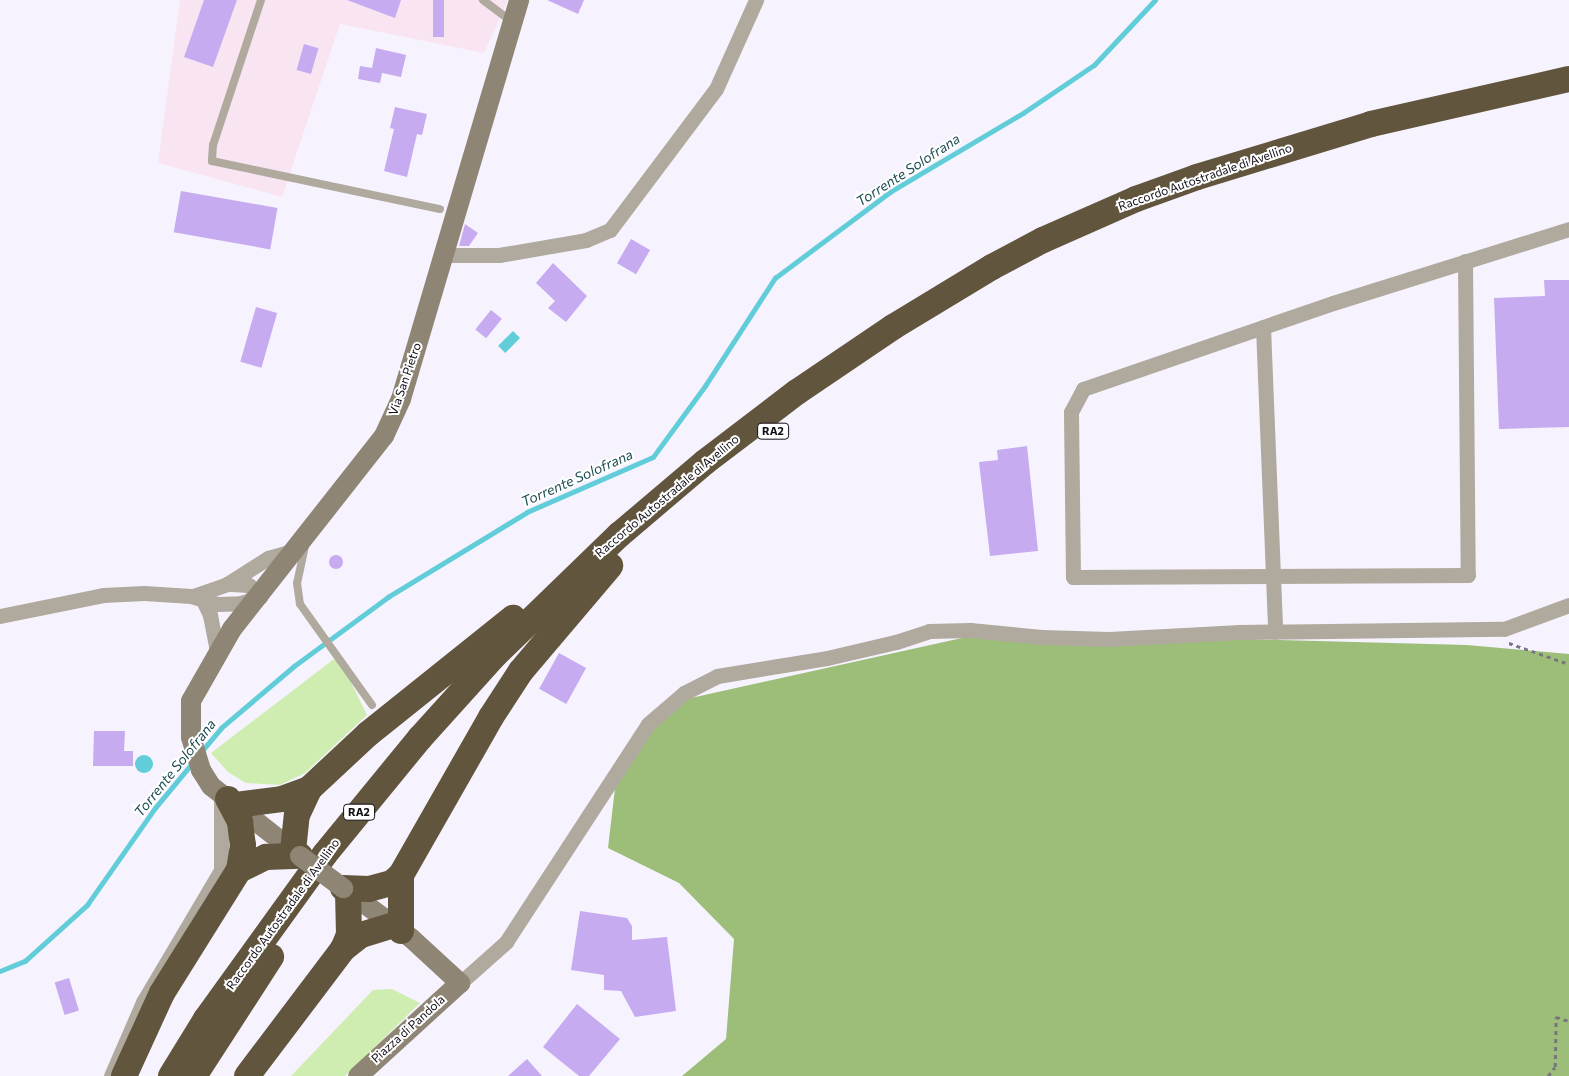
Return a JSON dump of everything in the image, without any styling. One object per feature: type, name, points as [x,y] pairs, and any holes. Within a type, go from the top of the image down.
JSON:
[{"type":"highway","name":"Raccordo Autostradale di Avellino","points":[[171,1076],[206,1019],[325,854],[420,738],[534,614],[577,573],[705,462],[797,392],[934,302],[1042,240],[1145,196],[1310,141],[1440,106],[1569,79]]},
{"type":"highway","name":"Raccordo Autostradale di Avellino","points":[[194,1076],[320,888],[410,776],[556,614],[710,480],[797,414],[894,346],[990,288],[1058,252],[1169,205],[1291,165],[1430,126],[1569,96]]},
{"type":"highway","points":[[248,1076],[343,949],[349,935],[345,889],[369,889],[392,883],[401,875],[491,717],[521,671],[610,566]]},
{"type":"highway","points":[[239,870],[266,857],[297,854],[297,815],[310,789],[368,734],[490,635],[577,573]]},
{"type":"highway","points":[[124,1076],[162,993],[239,870],[243,844],[240,822],[228,799],[282,799],[310,789]]},
{"type":"highway","points":[[343,949],[361,935],[398,928],[401,875]]},
{"type":"street","name":"Via San Pietro","points":[[228,799],[201,770],[191,738],[191,701],[217,652],[384,436],[401,399],[511,22],[520,0]]},
{"type":"street","points":[[444,255],[499,255],[586,240],[610,230],[716,89],[756,0]]},
{"type":"street","points":[[1465,261],[1468,575],[1073,577],[1071,412],[1083,388],[1263,327],[1465,261],[1569,229]]},
{"type":"street","points":[[1263,327],[1276,632]]},
{"type":"street","points":[[197,598],[227,584],[268,558],[302,543]]},
{"type":"street","points":[[0,616],[104,595],[144,593],[197,598],[217,604],[241,603],[260,597],[249,585],[227,584]]},
{"type":"street","points":[[197,598],[210,615],[217,652]]},
{"type":"street","points":[[228,799],[297,854],[398,928],[460,983],[506,942],[648,724],[684,693],[717,676],[828,658],[896,642],[928,631],[970,630],[1042,637],[1110,639],[1276,632],[1504,629],[1569,605]]},
{"type":"street","points":[[111,1076],[142,1002],[221,870],[228,799]]},
{"type":"street","name":"Piazza di Pandola","points":[[358,1076],[460,983]]},
{"type":"lane","points":[[261,0],[213,145],[212,161],[440,209]]},
{"type":"lane","points":[[483,0],[511,22]]},
{"type":"lane","points":[[302,543],[297,594],[300,604],[372,705]]},
{"type":"path","points":[[1489,629],[1506,641],[1569,664]]},
{"type":"path","points":[[1548,1076],[1555,1067],[1556,1017],[1569,1021]]},
{"type":"shaded area","points":[[180,0],[508,0],[484,53],[340,24],[282,197],[158,163]]},
{"type":"green space","points":[[989,632],[1467,645],[1569,654],[1569,1076],[682,1076],[726,1039],[734,939],[679,883],[608,848],[617,771],[664,704]]},
{"type":"green space","points":[[334,659],[346,672],[367,715],[305,773],[280,785],[246,783],[228,772],[211,753]]},
{"type":"green space","points":[[392,989],[420,1003],[345,1076],[291,1076],[373,990]]},
{"type":"water","points":[[513,331],[520,338],[505,353],[498,346]]},
{"type":"water","points":[[144,755],[150,758],[153,764],[150,770],[144,773],[138,770],[135,764],[138,758]]},
{"type":"building","points":[[204,0],[237,0],[213,67],[184,57]]},
{"type":"building","points":[[347,0],[401,0],[395,18]]},
{"type":"building","points":[[433,0],[444,0],[444,37],[433,37]]},
{"type":"building","points":[[547,0],[584,0],[578,14]]},
{"type":"building","points":[[304,44],[318,48],[311,74],[297,70]]},
{"type":"building","points":[[376,48],[406,55],[401,77],[382,73],[380,83],[358,79],[360,66],[372,68]]},
{"type":"building","points":[[395,107],[427,114],[422,135],[417,134],[407,177],[384,171],[394,129],[390,128]]},
{"type":"building","points":[[181,191],[278,208],[270,249],[174,232]]},
{"type":"building","points":[[465,224],[478,233],[469,246],[459,246]]},
{"type":"building","points":[[631,239],[650,250],[636,274],[617,263]]},
{"type":"building","points":[[553,263],[587,296],[566,322],[548,308],[555,301],[536,283]]},
{"type":"building","points":[[1544,280],[1569,280],[1569,427],[1499,429],[1494,298],[1545,296]]},
{"type":"building","points":[[256,307],[277,313],[261,368],[240,362]]},
{"type":"building","points":[[491,310],[502,319],[486,338],[475,329]]},
{"type":"building","points":[[1027,446],[1038,551],[990,556],[979,462],[998,460],[997,450]]},
{"type":"building","points":[[336,555],[341,557],[343,562],[341,567],[336,569],[331,567],[329,562],[331,557]]},
{"type":"building","points":[[559,653],[586,668],[566,704],[539,689]]},
{"type":"building","points":[[94,731],[125,731],[124,751],[133,751],[133,766],[93,766]]},
{"type":"building","points":[[580,911],[627,918],[632,926],[632,940],[667,937],[676,1011],[635,1017],[621,991],[604,990],[604,975],[571,970]]},
{"type":"building","points":[[69,978],[79,1011],[65,1015],[55,982]]},
{"type":"building","points":[[577,1004],[620,1039],[589,1076],[579,1076],[543,1047]]},
{"type":"building","points":[[527,1059],[542,1076],[508,1076]]},
{"type":"waterway","name":"Torrente Solofrana","points":[[201,752],[221,728],[294,666],[388,597],[527,512],[653,457],[705,386],[775,278],[890,192],[1023,113],[1094,65],[1155,0]]},
{"type":"waterway","name":"Torrente Solofrana","points":[[0,971],[25,961],[87,905],[155,808],[193,762]]}]
